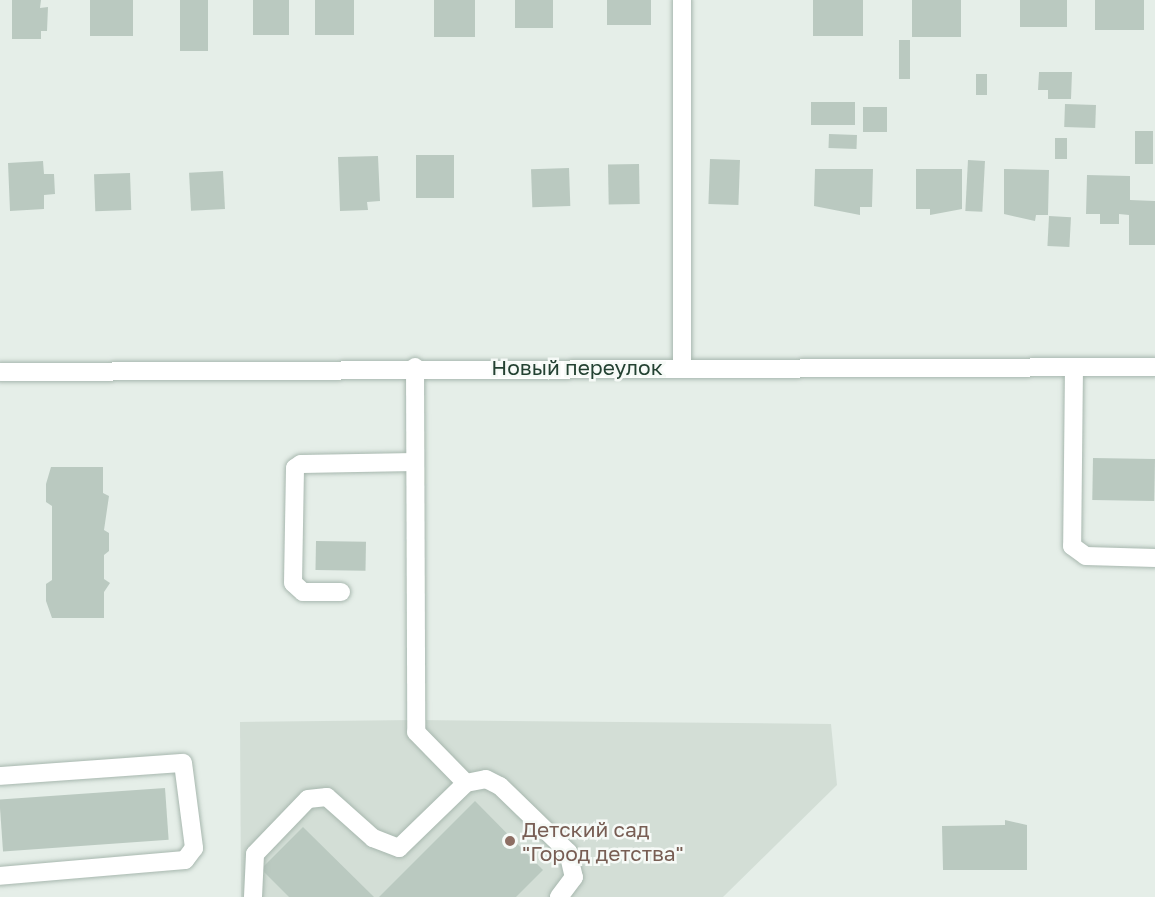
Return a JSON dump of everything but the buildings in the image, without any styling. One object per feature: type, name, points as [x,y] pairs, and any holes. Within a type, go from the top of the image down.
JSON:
[{"type":"street","points":[[682,0],[682,366]]},
{"type":"street","points":[[415,367],[416,732],[466,783]]},
{"type":"street","name":"Новый переулок","points":[[0,372],[415,367],[1155,367]]},
{"type":"street","points":[[1074,367],[1072,546],[1086,556],[1155,558]]},
{"type":"street","points":[[341,592],[303,592],[293,584],[295,468],[301,464],[415,462]]},
{"type":"street","points":[[0,776],[183,763],[194,848],[185,860],[0,876]]},
{"type":"street","points":[[253,897],[255,854],[308,799],[327,797],[373,838],[399,848],[466,783],[493,781],[572,856],[574,877],[559,897]]},
{"type":"shaded area","name":"Детский сад \"Город детства\"","points":[[416,720],[831,724],[837,785],[723,897],[241,897],[240,722]]},
{"type":"place","name":"Детский сад \"Город детства\"","points":[[510,841]]}]
